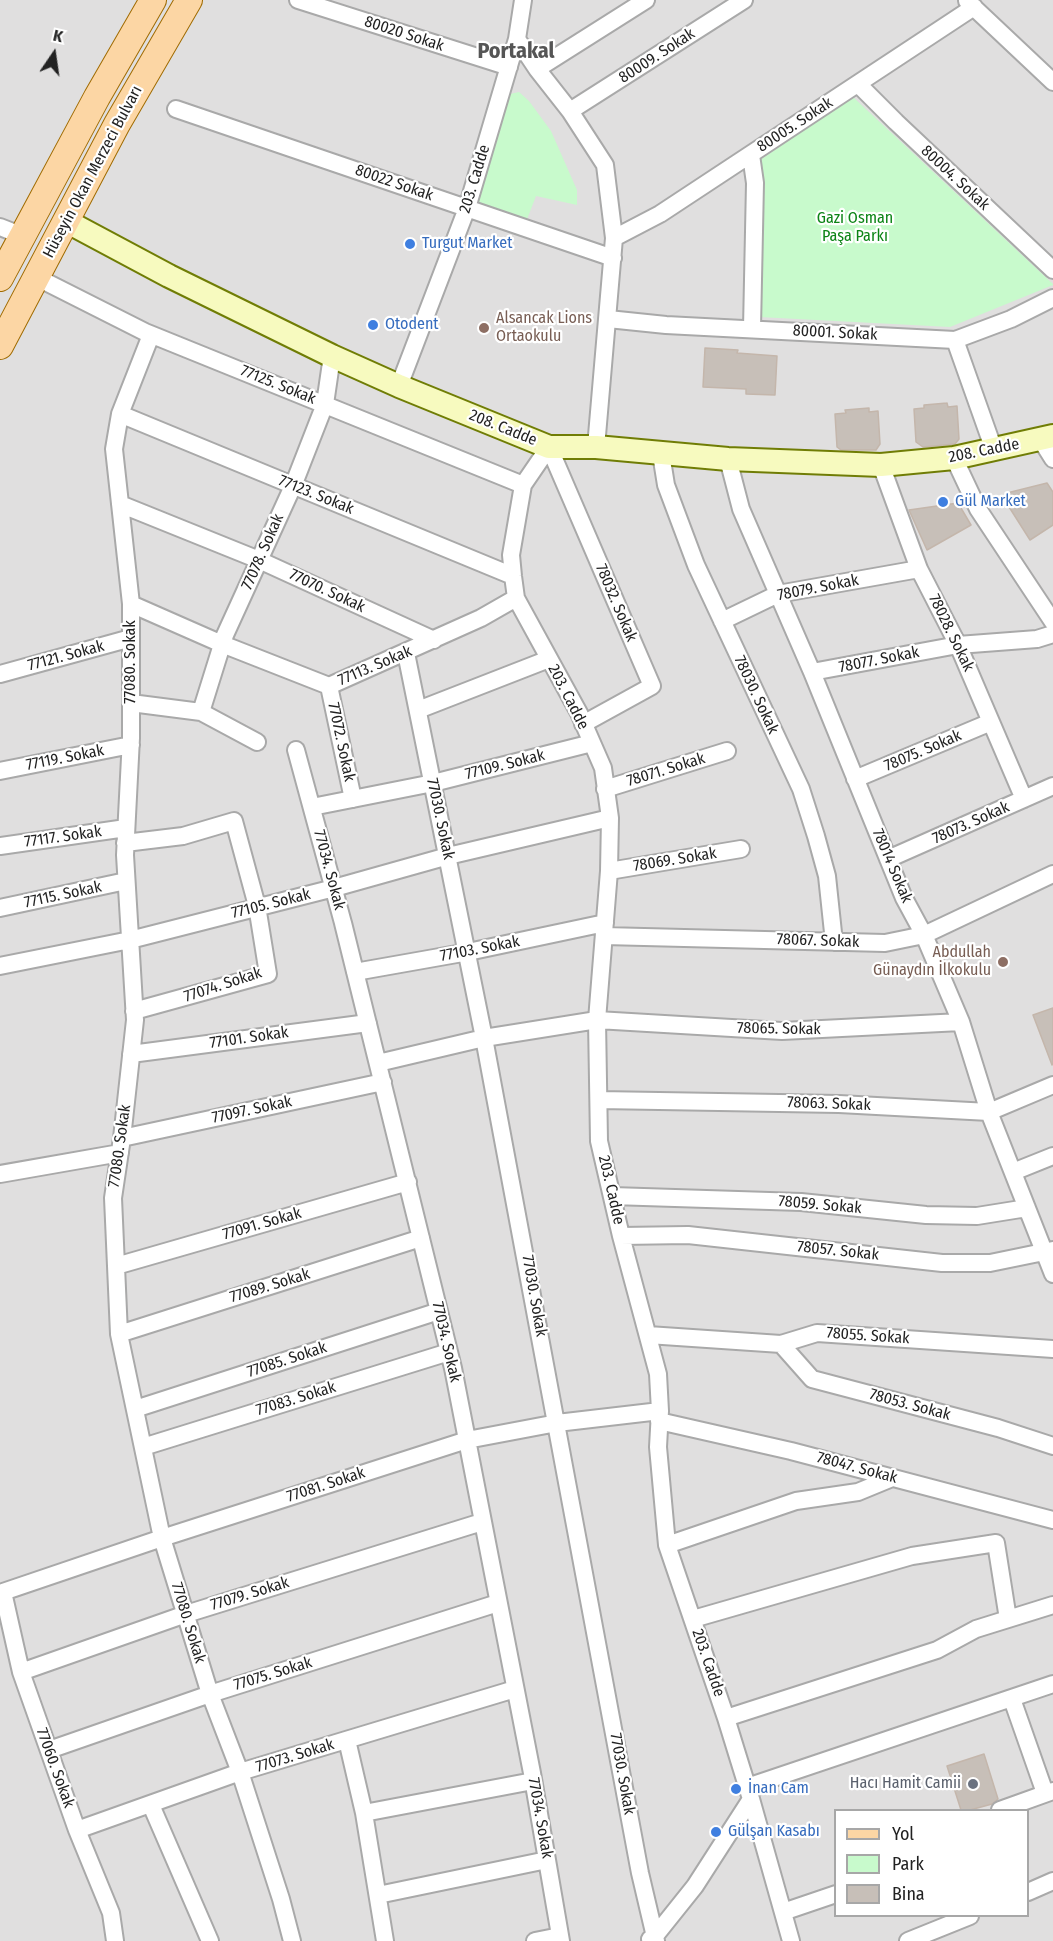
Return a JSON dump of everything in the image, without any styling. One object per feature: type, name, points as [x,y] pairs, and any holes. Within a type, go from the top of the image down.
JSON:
[{"type":"main road","name":"Hüseyin Okan Merzeci Bulvarı","points":[[0,278],[11,231],[97,97],[153,0]]},
{"type":"main road","name":"Hüseyin Okan Merzeci Bulvarı","points":[[0,346],[117,124],[189,0]]},
{"type":"street","name":"80020 Sokak","points":[[298,0],[509,67]]},
{"type":"street","name":"203. Cadde","points":[[399,386],[467,208],[517,39],[523,0]]},
{"type":"street","points":[[537,69],[646,0]]},
{"type":"street","name":"80009. Sokak","points":[[570,111],[744,0]]},
{"type":"street","points":[[970,4],[1053,82]]},
{"type":"street","name":"80005. Sokak","points":[[614,238],[660,214],[750,155],[858,84],[970,4]]},
{"type":"street","points":[[517,39],[570,111],[605,165],[614,238],[596,447]]},
{"type":"street","name":"80004. Sokak","points":[[858,84],[1053,270]]},
{"type":"street","name":"80022 Sokak","points":[[176,109],[613,258]]},
{"type":"street","points":[[750,155],[755,183],[752,328]]},
{"type":"street","name":"208. Cadde","points":[[66,221],[169,276],[332,356],[549,447],[596,447],[728,459],[881,465],[1049,445]]},
{"type":"street","name":"77125. Sokak","points":[[36,277],[152,335],[523,485]]},
{"type":"street","name":"80001. Sokak","points":[[608,319],[666,325],[955,340],[1011,319],[1053,298]]},
{"type":"street","name":"77080. Sokak","points":[[152,335],[120,414],[114,450],[131,604],[131,745],[126,881],[134,1011],[121,1146],[113,1198],[119,1334],[162,1538],[210,1694],[240,1772],[281,1899],[292,1941]]},
{"type":"street","points":[[955,340],[994,450]]},
{"type":"street","name":"77078. Sokak","points":[[201,712],[222,644],[293,486],[325,404],[332,356]]},
{"type":"street","name":"77123. Sokak","points":[[120,414],[513,576]]},
{"type":"street","name":"203. Cadde","points":[[549,447],[523,485],[511,555],[516,598],[583,724],[603,768],[610,818],[609,870],[597,1020],[600,1141],[621,1236],[658,1374],[660,1416],[657,1447],[667,1545],[726,1718],[791,1941]]},
{"type":"street","name":"78032. Sokak","points":[[549,447],[652,686],[583,724]]},
{"type":"street","name":"78030. Sokak","points":[[661,454],[666,485],[696,566],[801,789],[826,876],[834,942]]},
{"type":"street","points":[[954,458],[978,509],[1053,622]]},
{"type":"street","name":"78014 Sokak","points":[[728,459],[741,508],[812,672],[903,898],[924,935],[961,1022],[988,1112],[1027,1208],[1049,1251],[1053,1274]]},
{"type":"street","name":"78028. Sokak","points":[[881,465],[919,569],[958,645],[1024,799]]},
{"type":"street","name":"77070. Sokak","points":[[120,504],[259,560],[434,640]]},
{"type":"street","name":"78079. Sokak","points":[[722,621],[778,594],[919,569]]},
{"type":"street","name":"77113. Sokak","points":[[131,604],[222,644],[329,686],[481,618],[516,598]]},
{"type":"street","name":"78077. Sokak","points":[[812,672],[958,645],[1037,639],[1053,634]]},
{"type":"street","name":"77121. Sokak","points":[[0,674],[131,638]]},
{"type":"street","name":"77030. Sokak","points":[[406,653],[468,952],[652,1939]]},
{"type":"street","points":[[418,710],[549,659]]},
{"type":"street","name":"77072. Sokak","points":[[329,686],[353,799]]},
{"type":"street","points":[[131,703],[201,712],[257,742]]},
{"type":"street","name":"78075. Sokak","points":[[855,779],[991,722]]},
{"type":"street","name":"77109. Sokak","points":[[312,807],[433,783],[592,743]]},
{"type":"street","name":"77119. Sokak","points":[[0,771],[131,745]]},
{"type":"street","name":"77034. Sokak","points":[[296,750],[334,888],[449,1352],[533,1781],[561,1939]]},
{"type":"street","name":"78071. Sokak","points":[[605,789],[727,751]]},
{"type":"street","name":"78073. Sokak","points":[[888,859],[1053,786]]},
{"type":"street","name":"77105. Sokak","points":[[0,966],[130,940],[334,888],[448,856],[610,818]]},
{"type":"street","name":"77117. Sokak","points":[[0,846],[126,835],[183,836],[234,821]]},
{"type":"street","name":"77074. Sokak","points":[[134,1011],[268,974],[257,906],[234,821]]},
{"type":"street","name":"78069. Sokak","points":[[609,870],[741,849]]},
{"type":"street","name":"78067. Sokak","points":[[604,930],[885,943],[924,935],[1053,874]]},
{"type":"street","name":"77115. Sokak","points":[[0,908],[126,881]]},
{"type":"street","name":"77103. Sokak","points":[[355,972],[604,930]]},
{"type":"street","points":[[378,1064],[484,1038],[597,1020]]},
{"type":"street","name":"78065. Sokak","points":[[597,1020],[782,1031],[961,1022]]},
{"type":"street","name":"77101. Sokak","points":[[131,1054],[368,1023]]},
{"type":"street","name":"77097. Sokak","points":[[0,1174],[383,1082]]},
{"type":"street","name":"78063. Sokak","points":[[599,1100],[839,1104],[988,1112],[1053,1085]]},
{"type":"street","points":[[1013,1172],[1053,1156]]},
{"type":"street","name":"77091. Sokak","points":[[116,1266],[408,1182]]},
{"type":"street","name":"78059. Sokak","points":[[612,1196],[801,1202],[926,1215],[977,1216],[1027,1208]]},
{"type":"street","name":"78057. Sokak","points":[[621,1236],[688,1235],[942,1263],[990,1263],[1049,1251]]},
{"type":"street","name":"77089. Sokak","points":[[119,1334],[421,1238]]},
{"type":"street","name":"77085. Sokak","points":[[135,1409],[439,1311]]},
{"type":"street","name":"78055. Sokak","points":[[648,1335],[781,1344],[817,1333],[1053,1349]]},
{"type":"street","name":"78053. Sokak","points":[[781,1344],[812,1379],[998,1428],[1053,1446]]},
{"type":"street","name":"77083. Sokak","points":[[143,1447],[449,1352]]},
{"type":"street","name":"77081. Sokak","points":[[2,1593],[162,1538],[467,1440],[557,1423],[660,1416]]},
{"type":"street","name":"78047. Sokak","points":[[660,1416],[1053,1520]]},
{"type":"street","points":[[667,1545],[796,1501],[858,1492],[892,1478]]},
{"type":"street","name":"77079. Sokak","points":[[21,1672],[186,1614],[482,1522]]},
{"type":"street","points":[[693,1619],[912,1556],[996,1543],[1008,1619]]},
{"type":"street","name":"77060. Sokak","points":[[2,1593],[21,1672],[77,1830],[111,1913],[115,1941]]},
{"type":"street","name":"77075. Sokak","points":[[49,1750],[210,1694],[498,1603]]},
{"type":"street","points":[[726,1718],[937,1650],[976,1629],[1053,1605]]},
{"type":"street","points":[[652,1939],[695,1886],[749,1793],[1053,1684]]},
{"type":"street","name":"77073. Sokak","points":[[77,1830],[240,1772],[515,1689]]},
{"type":"street","points":[[1003,1809],[1049,1792],[1012,1699]]},
{"type":"street","points":[[347,1740],[364,1813],[385,1941]]},
{"type":"street","points":[[364,1813],[533,1781]]},
{"type":"street","points":[[151,1805],[210,1941]]},
{"type":"street","points":[[378,1895],[547,1860]]},
{"type":"street","points":[[1029,1892],[1053,1881]]},
{"type":"street","points":[[783,1912],[834,1895]]},
{"type":"street","points":[[908,1941],[968,1917]]},
{"type":"street","points":[[535,1941],[561,1939]]},
{"type":"shaded area","points":[[0,0],[1053,0],[1053,1941],[0,1941]]},
{"type":"green space","points":[[519,92],[529,101],[551,131],[577,190],[577,205],[536,196],[526,222],[473,205],[510,94]]},
{"type":"green space","name":"Gazi Osman Paşa Parkı","points":[[853,97],[1053,285],[950,327],[759,317],[760,160]]},
{"type":"building","points":[[705,348],[777,356],[775,395],[746,394],[746,389],[703,387]]},
{"type":"building","points":[[947,403],[948,407],[957,406],[959,439],[955,444],[923,447],[916,442],[914,409],[924,408],[924,405]]},
{"type":"building","points":[[869,408],[869,412],[878,411],[880,444],[876,450],[841,450],[837,447],[835,414],[846,413],[845,410]]},
{"type":"building","points":[[1047,483],[1053,492],[1053,525],[1030,540],[1004,499],[1007,493]]},
{"type":"building","points":[[958,503],[971,525],[927,550],[909,510]]},
{"type":"building","points":[[1053,1008],[1053,1064],[1052,1065],[1033,1015]]},
{"type":"building","name":"Hacı Hamit Camii","points":[[984,1754],[998,1799],[992,1804],[974,1809],[961,1809],[947,1766]]},
{"type":"place","name":"Turgut Market","points":[[410,244]]},
{"type":"place","name":"Otodent","points":[[373,325]]},
{"type":"place","name":"Alsancak Lions Ortaokulu","points":[[484,328]]},
{"type":"place","name":"Gül Market","points":[[943,502]]},
{"type":"place","name":"Abdullah Günaydın İlkokulu","points":[[1003,962]]},
{"type":"place","name":"Hacı Hamit Camii","points":[[973,1784]]},
{"type":"place","name":"İnan Cam","points":[[736,1789]]},
{"type":"place","name":"Gülşan Kasabı","points":[[716,1832]]},
{"type":"district","name":"Portakal","points":[[516,52]]}]
